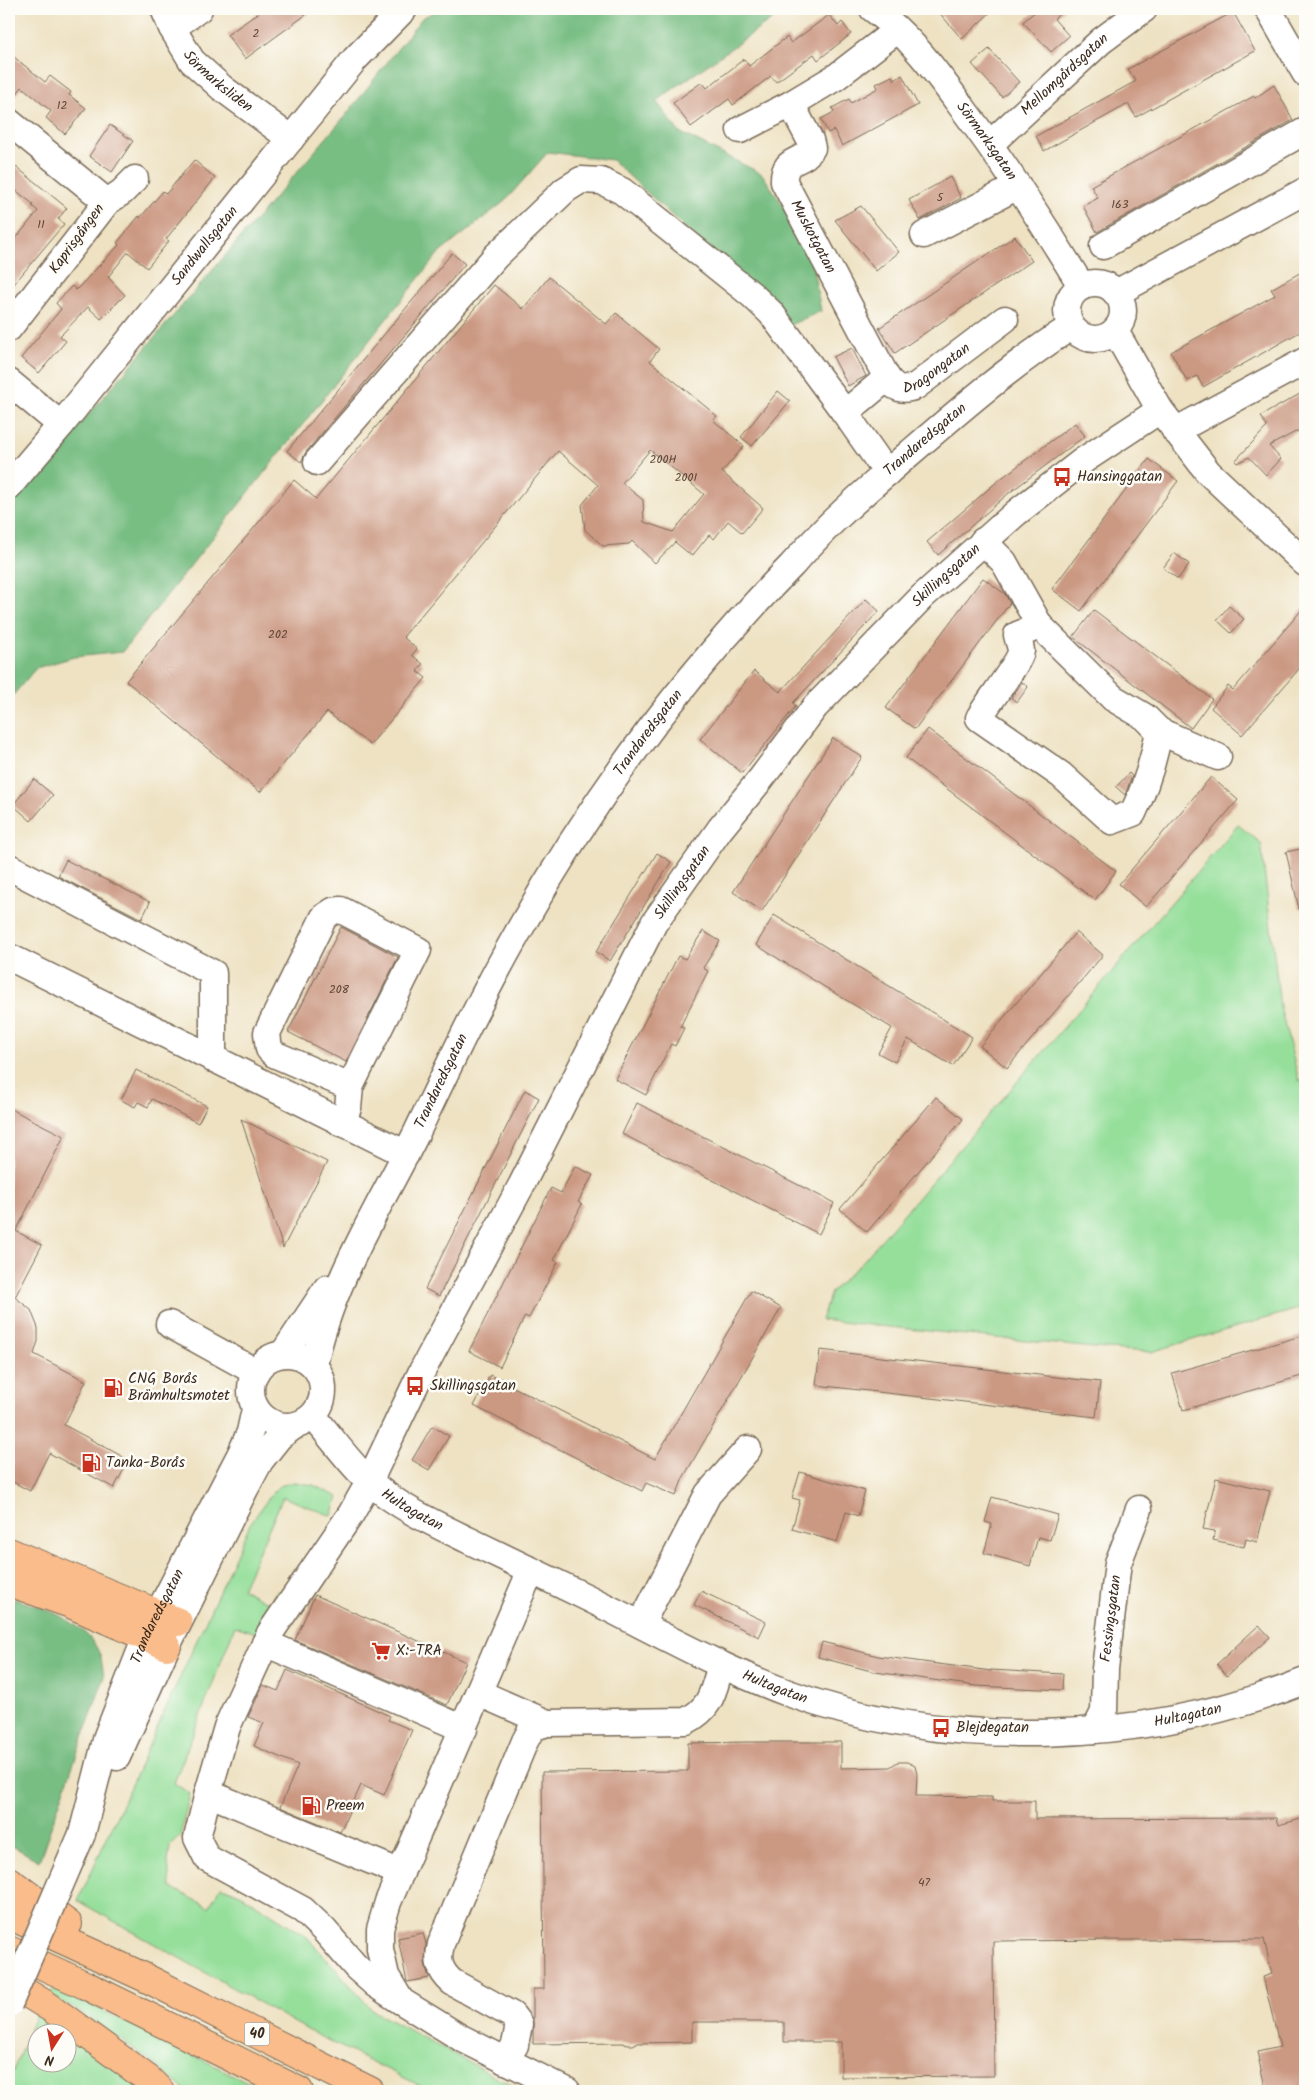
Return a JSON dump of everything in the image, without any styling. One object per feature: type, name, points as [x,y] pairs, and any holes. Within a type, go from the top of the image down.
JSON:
[{"type":"highway","points":[[9,1552],[162,1629]]},
{"type":"highway","points":[[9,1582],[68,1603],[162,1629]]},
{"type":"highway","points":[[9,1881],[144,1977]]},
{"type":"highway","name":"40","points":[[9,1915],[144,1977],[370,2091]]},
{"type":"highway","name":"40","points":[[9,1950],[299,2091]]},
{"type":"highway","points":[[9,1982],[51,2008],[148,2079],[160,2091]]},
{"type":"street","points":[[168,18],[199,9]]},
{"type":"street","name":"Sandwallsgatan","points":[[9,486],[61,425],[355,59],[404,9]]},
{"type":"street","name":"Mellomgårdsgatan","points":[[990,144],[1101,40],[1144,9]]},
{"type":"street","points":[[1268,9],[1305,74]]},
{"type":"street","points":[[740,130],[791,104],[836,77],[885,16]]},
{"type":"street","name":"Sörmarksgatan","points":[[885,16],[939,75],[990,144],[1082,286]]},
{"type":"street","name":"Sörmarksliden","points":[[168,18],[192,61],[222,88],[291,140]]},
{"type":"street","name":"Muskotgatan","points":[[791,104],[810,140],[812,148],[808,154],[787,166],[783,172],[784,182],[888,378]]},
{"type":"street","name":"Kaprisgången","points":[[9,122],[107,202],[9,328]]},
{"type":"street","points":[[1103,246],[1305,131]]},
{"type":"street","points":[[107,202],[135,179]]},
{"type":"street","points":[[317,462],[496,256],[565,190],[581,180],[601,181],[622,191],[752,295],[770,313],[845,413],[887,473]]},
{"type":"street","points":[[924,235],[1018,186]]},
{"type":"street","points":[[1116,292],[1305,191]]},
{"type":"street","points":[[1090,283],[1108,286],[1116,292],[1123,312],[1121,322],[1115,331],[1108,336],[1092,339],[1084,337],[1071,327],[1068,320],[1068,304],[1075,291],[1090,283]]},
{"type":"street","name":"Dragongatan","points":[[845,413],[888,378],[892,385],[900,388],[916,386],[1005,319]]},
{"type":"street","name":"Trandaredsgatan","points":[[162,1629],[260,1461],[279,1437],[320,1407],[324,1391],[322,1380],[314,1366],[323,1326],[358,1245],[520,928],[566,851],[634,749],[689,680],[759,598],[841,514],[954,415],[1010,370],[1071,327]]},
{"type":"street","points":[[1115,331],[1168,420],[1208,472],[1305,563]]},
{"type":"street","name":"Skillingsgatan","points":[[566,2091],[461,2038],[401,2001],[375,1984],[356,1967],[324,1930],[303,1910],[207,1858],[197,1838],[227,1727],[270,1633],[351,1514],[369,1482],[421,1373],[521,1186],[654,923],[720,829],[816,707],[922,597],[982,541],[1084,460],[1168,420],[1305,360]]},
{"type":"street","points":[[9,382],[61,425]]},
{"type":"street","points":[[982,541],[1004,562],[1040,626],[1113,698],[1145,717],[1159,731],[1218,757]]},
{"type":"street","points":[[1040,626],[1017,635],[1021,651],[1013,668],[990,699],[979,718],[1061,775],[1112,821],[1134,813],[1150,773],[1159,731]]},
{"type":"street","points":[[9,867],[213,973],[213,1059]]},
{"type":"street","points":[[341,1122],[348,1108],[350,1087],[418,950],[341,910],[333,911],[324,917],[267,1034],[269,1049],[274,1054],[350,1087]]},
{"type":"street","points":[[9,957],[406,1154]]},
{"type":"street","name":"Trandaredsgatan","points":[[9,2004],[82,1834],[162,1629],[250,1432],[256,1409],[251,1391],[256,1372],[267,1360],[282,1354],[358,1245]]},
{"type":"street","points":[[169,1324],[256,1372]]},
{"type":"street","points":[[282,1354],[300,1356],[314,1366]]},
{"type":"street","points":[[256,1409],[268,1422],[280,1426],[303,1421]]},
{"type":"street","name":"Hultagatan","points":[[303,1421],[369,1482],[400,1504],[721,1664],[789,1693],[855,1712],[927,1726],[1006,1733],[1095,1730],[1134,1726],[1218,1708],[1285,1689],[1305,1681]]},
{"type":"street","points":[[642,1624],[708,1494],[748,1449]]},
{"type":"street","name":"Fessingsgatan","points":[[1095,1730],[1104,1712],[1105,1668],[1118,1564],[1139,1509]]},
{"type":"street","points":[[401,2001],[386,1976],[380,1949],[380,1929],[388,1902],[531,1570]]},
{"type":"street","points":[[265,1644],[464,1729]]},
{"type":"street","points":[[505,2061],[515,2046],[518,2024],[512,2015],[448,1978],[439,1966],[438,1956],[441,1944],[532,1728],[547,1723],[686,1721],[699,1714],[707,1706],[721,1664]]},
{"type":"street","points":[[479,1693],[547,1723]]},
{"type":"street","points":[[208,1793],[401,1873]]},
{"type":"green space","points":[[440,9],[787,9],[656,101],[679,132],[762,174],[808,242],[821,311],[790,325],[612,160],[548,152],[505,201],[438,254],[122,652],[74,657],[36,668],[9,700],[9,507],[346,115],[422,18]]},
{"type":"green space","points":[[1238,825],[1261,843],[1280,1006],[1299,1081],[1305,1081],[1305,1307],[1151,1352],[1094,1348],[821,1320],[831,1292],[864,1260]]},
{"type":"green space","points":[[294,1482],[313,1485],[338,1497],[332,1516],[283,1497],[242,1589],[269,1603],[277,1591],[287,1594],[259,1634],[235,1626],[174,1783],[190,1794],[180,1836],[170,1846],[168,1862],[170,1887],[209,1907],[221,1886],[242,1895],[306,1936],[373,2011],[523,2091],[431,2091],[313,2033],[78,1901],[250,1524],[279,1486]]},
{"type":"green space","points":[[9,1598],[35,1605],[62,1617],[85,1633],[94,1643],[100,1655],[104,1678],[39,1861],[9,1844]]},
{"type":"green space","points":[[54,1987],[266,2091],[187,2091],[149,2060],[95,2021],[51,1995]]},
{"type":"green space","points":[[36,2014],[49,2022],[33,2022]]},
{"type":"green space","points":[[28,2034],[28,2072],[78,2072],[78,2042],[142,2091],[9,2091],[9,2081]]},
{"type":"building","points":[[264,9],[314,9],[245,59],[227,35]]},
{"type":"building","points":[[936,9],[994,9],[962,39]]},
{"type":"building","points":[[1038,9],[1065,9],[1054,19],[1069,36],[1051,52],[1023,22]]},
{"type":"building","points":[[1233,12],[1255,51],[1136,117],[1128,104],[1044,151],[1036,136],[1136,81],[1128,69]]},
{"type":"building","points":[[829,15],[838,26],[842,22],[851,34],[818,60],[814,54],[776,82],[771,76],[733,105],[729,99],[691,127],[673,103],[702,82],[707,88],[744,59],[749,66],[787,37],[791,43]]},
{"type":"building","points":[[989,49],[1019,82],[1002,97],[972,64]]},
{"type":"building","points":[[9,53],[45,82],[50,76],[71,92],[69,95],[86,108],[65,134],[46,118],[51,111],[22,87],[9,104]]},
{"type":"building","points":[[902,75],[918,105],[842,146],[834,130],[828,133],[821,119],[834,112],[832,108],[849,99],[851,103],[878,88],[876,84],[892,76],[895,80]]},
{"type":"building","points":[[1274,85],[1293,120],[1097,232],[1083,206],[1098,198],[1091,186],[1254,96],[1255,98]]},
{"type":"building","points":[[110,125],[133,141],[112,172],[89,156]]},
{"type":"building","points":[[194,160],[215,178],[166,239],[169,241],[147,268],[128,252],[108,277],[125,295],[101,319],[88,307],[60,336],[66,341],[39,373],[21,358],[61,309],[56,303],[72,286],[76,290],[119,245],[117,243],[139,216],[140,218],[163,191],[166,194]]},
{"type":"building","points":[[9,161],[67,208],[58,219],[64,224],[9,290],[9,247],[38,211],[32,206],[33,204],[9,185]]},
{"type":"building","points":[[950,177],[961,198],[920,220],[909,200]]},
{"type":"building","points":[[861,206],[899,252],[876,271],[835,220]]},
{"type":"building","points":[[1015,236],[1032,261],[895,353],[879,328]]},
{"type":"building","points":[[452,253],[465,264],[306,452],[301,462],[287,451]]},
{"type":"building","points":[[1305,270],[1305,329],[1203,387],[1197,376],[1187,381],[1171,352],[1275,295],[1271,289]]},
{"type":"building","points":[[549,277],[606,324],[616,313],[659,349],[650,361],[717,416],[713,420],[744,446],[722,472],[763,508],[742,533],[728,521],[714,539],[709,535],[692,556],[675,542],[655,563],[632,541],[629,544],[603,546],[585,530],[582,505],[598,485],[558,451],[403,637],[417,649],[412,655],[423,664],[417,671],[426,678],[370,745],[327,712],[260,792],[126,681],[294,480],[316,499],[494,285],[523,309]],"holes":[[[650,450],[704,494],[673,532],[644,522],[643,500],[622,483]]]},
{"type":"building","points":[[852,348],[866,376],[848,386],[833,357]]},
{"type":"building","points":[[778,391],[790,401],[752,446],[741,437]]},
{"type":"building","points":[[1305,391],[1305,427],[1269,446],[1281,459],[1266,475],[1249,457],[1237,463],[1235,461],[1267,427],[1261,416]]},
{"type":"building","points":[[1075,423],[1085,436],[1009,493],[938,555],[927,542],[999,480]]},
{"type":"building","points":[[1149,459],[1178,481],[1081,611],[1052,589]]},
{"type":"building","points":[[1174,553],[1189,564],[1178,579],[1163,568]]},
{"type":"building","points":[[983,578],[1005,594],[1010,603],[915,729],[886,708]]},
{"type":"building","points":[[866,599],[879,611],[793,703],[796,706],[742,773],[700,739],[754,671],[780,692]]},
{"type":"building","points":[[1229,606],[1244,619],[1231,633],[1217,620]]},
{"type":"building","points":[[1305,606],[1305,662],[1242,735],[1211,708],[1228,686],[1233,690]]},
{"type":"building","points":[[1094,610],[1212,699],[1191,728],[1073,637]]},
{"type":"building","points":[[1022,682],[1028,687],[1017,702],[1011,698]]},
{"type":"building","points":[[928,729],[1116,871],[1095,900],[906,758]]},
{"type":"building","points":[[833,738],[862,757],[762,911],[733,892]]},
{"type":"building","points":[[1129,773],[1132,776],[1125,795],[1116,787]]},
{"type":"building","points":[[1211,777],[1238,800],[1146,907],[1119,884]]},
{"type":"building","points":[[34,779],[53,795],[31,821],[13,805]]},
{"type":"building","points":[[1305,848],[1305,908],[1299,909],[1286,852]]},
{"type":"building","points":[[657,853],[671,862],[610,961],[596,952]]},
{"type":"building","points":[[66,860],[150,902],[142,919],[58,876]]},
{"type":"building","points":[[774,915],[972,1037],[953,1066],[908,1039],[895,1062],[878,1053],[892,1028],[756,945]]},
{"type":"building","points":[[341,927],[398,957],[346,1062],[288,1032]]},
{"type":"building","points":[[703,931],[720,941],[703,968],[708,971],[680,1027],[684,1028],[675,1046],[671,1044],[646,1095],[615,1079],[678,956],[685,959]]},
{"type":"building","points":[[1076,932],[1103,955],[1007,1068],[980,1046]]},
{"type":"building","points":[[136,1070],[207,1106],[198,1123],[152,1099],[148,1107],[138,1102],[135,1107],[121,1100]]},
{"type":"building","points":[[525,1090],[539,1098],[439,1296],[425,1289]]},
{"type":"building","points":[[936,1097],[963,1119],[867,1232],[840,1209]]},
{"type":"building","points":[[637,1103],[834,1203],[819,1234],[622,1134]]},
{"type":"building","points":[[9,1108],[64,1136],[16,1231],[42,1245],[15,1297],[31,1310],[38,1328],[38,1341],[34,1354],[86,1381],[64,1425],[129,1460],[114,1488],[49,1453],[30,1491],[9,1480]]},
{"type":"building","points":[[241,1119],[327,1162],[283,1248]]},
{"type":"building","points":[[575,1166],[593,1175],[578,1202],[582,1204],[554,1260],[558,1262],[529,1318],[525,1316],[500,1367],[469,1351],[551,1188],[561,1193]]},
{"type":"building","points":[[751,1291],[781,1308],[683,1478],[676,1496],[646,1483],[642,1491],[474,1406],[490,1375],[655,1459]]},
{"type":"building","points":[[1305,1335],[1305,1375],[1183,1410],[1172,1373]]},
{"type":"building","points":[[820,1350],[1100,1382],[1096,1417],[816,1385]]},
{"type":"building","points":[[432,1426],[449,1436],[429,1470],[412,1460]]},
{"type":"building","points":[[800,1472],[865,1491],[858,1516],[846,1512],[837,1542],[792,1529],[800,1500],[792,1498]]},
{"type":"building","points":[[1216,1478],[1270,1491],[1257,1542],[1246,1539],[1244,1547],[1213,1540],[1215,1531],[1203,1529]]},
{"type":"building","points":[[992,1497],[1058,1515],[1050,1540],[1038,1537],[1030,1566],[984,1553],[992,1524],[985,1522]]},
{"type":"building","points":[[701,1591],[766,1622],[759,1637],[694,1605]]},
{"type":"building","name":"X:-TRA","points":[[315,1595],[466,1662],[447,1705],[295,1640]]},
{"type":"building","points":[[1259,1625],[1270,1637],[1227,1676],[1217,1664]]},
{"type":"building","points":[[822,1642],[878,1656],[991,1671],[1063,1674],[1062,1690],[976,1686],[875,1672],[818,1657]]},
{"type":"building","points":[[287,1670],[390,1716],[388,1720],[412,1730],[384,1795],[361,1785],[340,1832],[280,1807],[298,1765],[254,1746],[264,1723],[248,1717],[263,1685],[278,1691]]},
{"type":"building","points":[[841,1742],[841,1768],[890,1767],[897,1762],[907,1762],[915,1766],[917,1774],[916,1796],[992,1797],[992,1801],[1035,1801],[1035,1819],[1276,1818],[1278,1825],[1305,1818],[1305,2091],[1266,2091],[1257,2052],[1280,2047],[1263,1977],[1272,1974],[1264,1939],[993,1941],[994,2076],[841,2077],[841,2042],[784,2042],[784,2022],[692,2022],[692,2042],[637,2043],[633,2045],[623,2043],[533,2044],[533,1989],[544,1989],[542,1772],[688,1771],[688,1743]]},
{"type":"building","points":[[423,1933],[426,1944],[425,1963],[429,1978],[407,1982],[398,1938]]},
{"type":"place","name":"Hansinggatan","points":[[1062,477]]},
{"type":"place","name":"Skillingsgatan","points":[[415,1386]]},
{"type":"place","name":"CNG Borås Brämhultsmotet","points":[[113,1388]]},
{"type":"place","name":"Tanka-Borås","points":[[91,1463]]},
{"type":"place","name":"X:-TRA","points":[[381,1651]]},
{"type":"place","name":"Blejdegatan","points":[[941,1728]]},
{"type":"place","name":"Preem","points":[[311,1806]]}]
